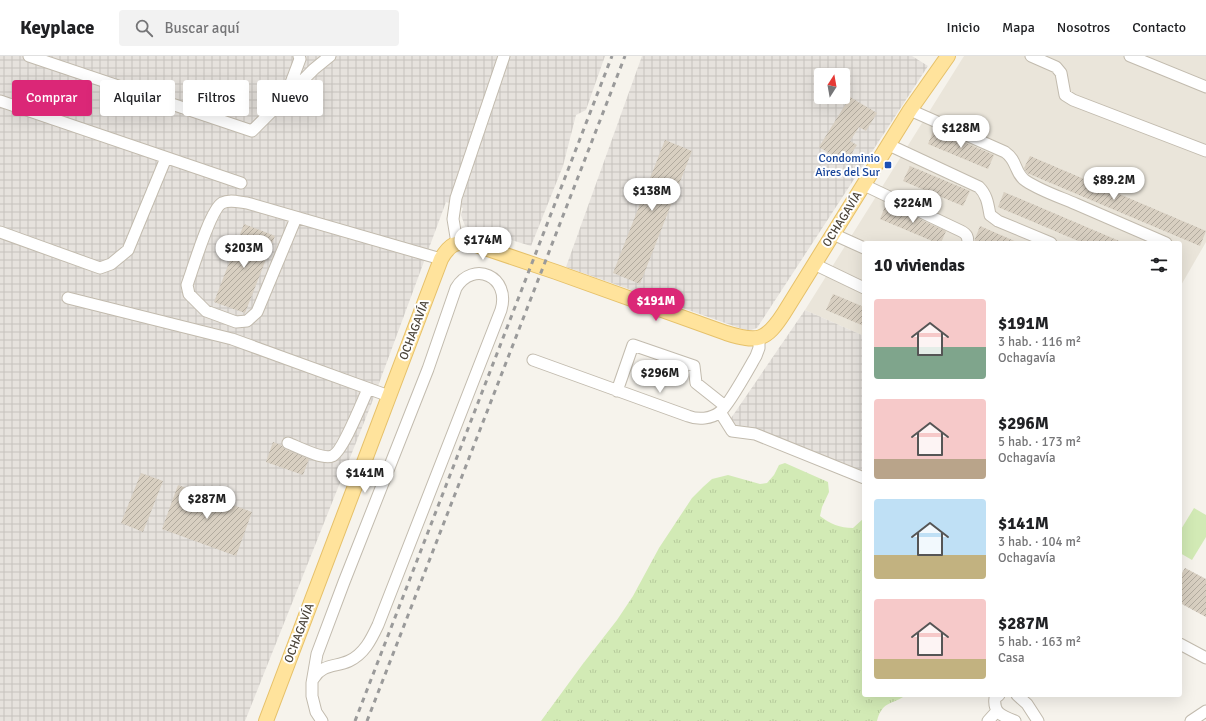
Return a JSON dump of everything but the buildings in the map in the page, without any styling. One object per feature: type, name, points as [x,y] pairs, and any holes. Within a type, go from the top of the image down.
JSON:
[{"type":"main road","points":[[910,110],[938,56]]},
{"type":"main road","name":"OCHAGAVÍA","points":[[759,337],[770,332],[774,328],[910,110],[948,56]]},
{"type":"main road","name":"OCHAGAVÍA","points":[[266,721],[441,259],[446,250],[457,243]]},
{"type":"main road","points":[[457,243],[468,243],[516,258],[739,337],[752,339],[759,337]]},
{"type":"street","points":[[29,56],[252,132],[268,116]]},
{"type":"street","points":[[292,80],[300,59],[299,56]]},
{"type":"street","points":[[303,80],[330,56]]},
{"type":"street","points":[[457,243],[453,219],[456,198],[504,56]]},
{"type":"street","points":[[1031,56],[1056,67],[1061,73],[1065,95],[1073,100],[1206,150]]},
{"type":"street","points":[[1130,56],[1206,87]]},
{"type":"street","points":[[0,101],[241,183]]},
{"type":"street","points":[[910,110],[1005,152],[1011,156],[1015,162],[1017,171],[1025,180],[1161,241]]},
{"type":"street","points":[[889,145],[979,187],[986,196],[990,215],[998,221],[1046,241]]},
{"type":"street","points":[[0,232],[100,268],[111,264],[128,250],[166,158]]},
{"type":"street","points":[[864,185],[961,231],[966,234],[968,241]]},
{"type":"street","points":[[296,218],[257,312],[247,321],[236,322],[206,311],[189,294],[187,285],[212,216],[221,204],[232,200],[246,203],[441,259]]},
{"type":"street","points":[[833,234],[862,247]]},
{"type":"street","points":[[814,264],[862,287]]},
{"type":"street","points":[[314,678],[319,670],[350,660],[363,652],[378,625],[503,304],[502,291],[497,281],[492,277],[481,274],[471,275],[462,280],[456,288],[426,375],[320,646],[315,663],[312,696],[316,712],[322,721]]},
{"type":"street","points":[[68,298],[232,339],[389,396]]},
{"type":"street","points":[[533,360],[692,418],[707,417],[723,409],[756,356],[759,348],[759,337]]},
{"type":"street","points":[[617,390],[633,345],[694,366],[696,383],[723,409],[732,431],[755,434],[862,477]]},
{"type":"street","points":[[288,443],[323,456],[332,457],[343,444],[368,389]]},
{"type":"street","points":[[1182,645],[1206,658]]},
{"type":"street","points":[[996,697],[994,698],[994,706],[998,714],[1015,721]]},
{"type":"street","points":[[1019,697],[1027,704],[1038,721]]},
{"type":"street","points":[[988,721],[997,711]]},
{"type":"street","points":[[1191,721],[1206,711]]},
{"type":"shaded area","points":[[0,56],[605,56],[586,110],[576,115],[563,166],[531,246],[465,226],[461,215],[463,208],[446,202],[371,405],[245,721],[0,721]]},
{"type":"shaded area","points":[[642,56],[912,56],[928,66],[757,328],[748,331],[566,267]]},
{"type":"shaded area","points":[[964,56],[1206,56],[1206,242],[1182,284],[1182,241],[862,241],[862,335],[805,310]]},
{"type":"shaded area","points":[[805,310],[862,335],[862,478],[727,424]]},
{"type":"green space","points":[[785,463],[828,482],[829,492],[822,507],[820,516],[824,519],[839,526],[848,528],[853,528],[862,520],[862,697],[903,697],[888,704],[882,710],[877,721],[541,721],[617,620],[633,596],[659,548],[692,498],[712,479],[728,475],[760,484],[767,483],[774,475],[779,465]]},
{"type":"green space","points":[[1194,508],[1206,515],[1206,537],[1192,560],[1182,554],[1182,528]]},
{"type":"railway","points":[[355,721],[612,56]]},
{"type":"railway","points":[[367,721],[625,56]]},
{"type":"place","name":"Condominio Aires del Sur","points":[[888,165]]}]
